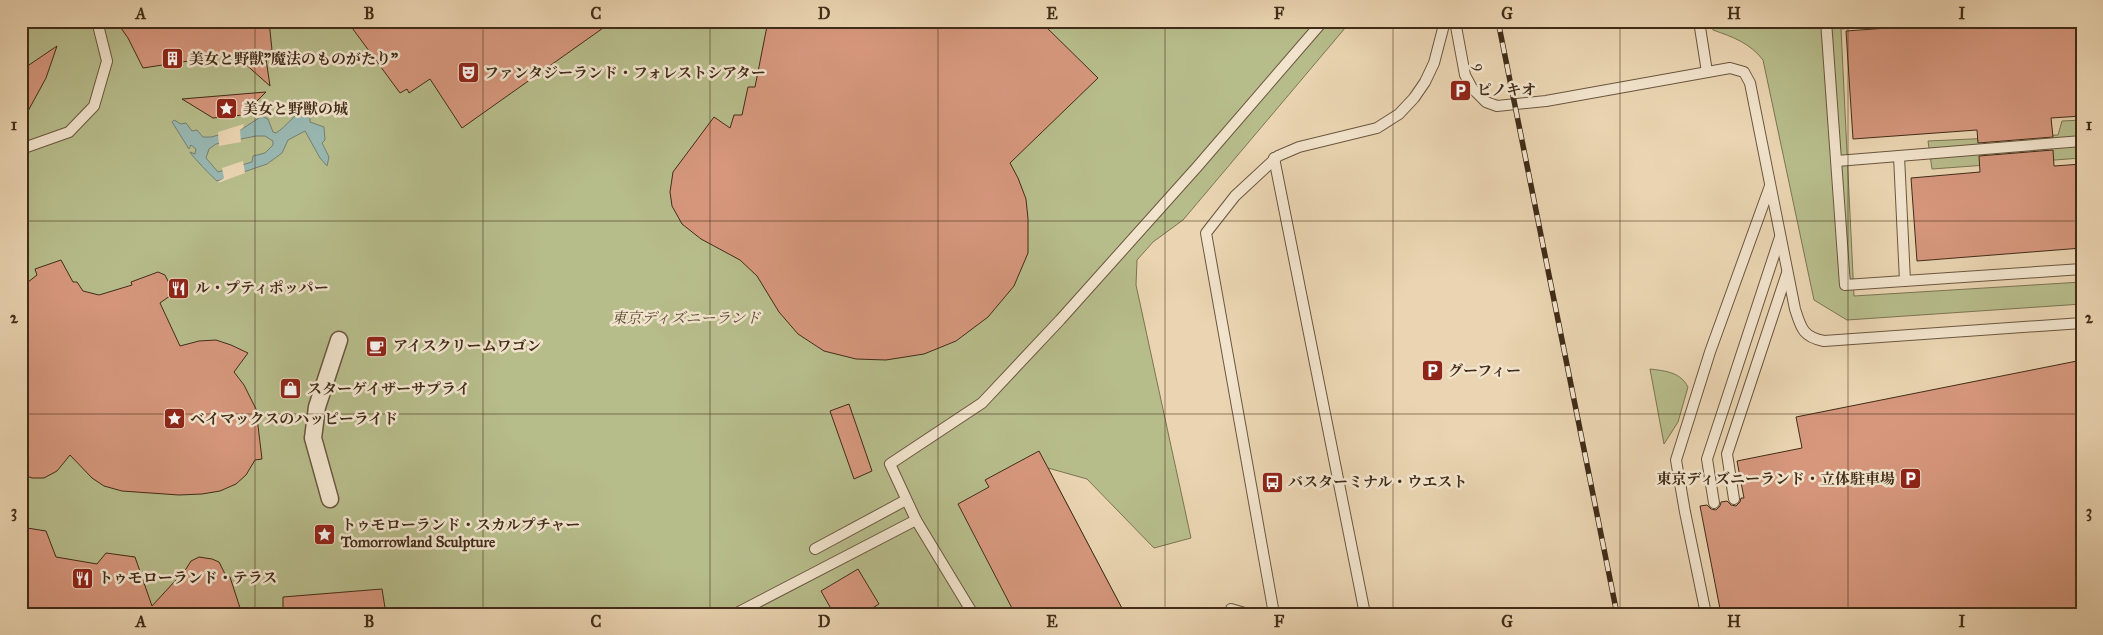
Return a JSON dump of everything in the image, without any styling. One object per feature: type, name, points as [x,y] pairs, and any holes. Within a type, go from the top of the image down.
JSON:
[{"type":"street","points":[[330,499],[313,438],[316,407],[339,340]]},
{"type":"lane","points":[[21,149],[69,132],[94,106],[107,61],[97,21]]},
{"type":"lane","points":[[973,614],[916,520],[890,464],[982,403],[1060,320],[1197,167],[1322,21]]},
{"type":"lane","points":[[1274,614],[1206,234],[1235,196],[1274,158],[1299,147],[1377,128],[1399,114],[1414,98],[1431,70],[1445,21]]},
{"type":"lane","name":"9","points":[[1456,21],[1465,74],[1472,88],[1486,102],[1497,106],[1546,101],[1707,72]]},
{"type":"lane","points":[[1699,21],[1707,72],[1730,68],[1744,72],[1750,83],[1795,309],[1801,326],[1811,338],[1824,341],[2082,323]]},
{"type":"lane","points":[[1826,21],[1846,285],[2082,269]]},
{"type":"lane","points":[[1837,161],[2082,141]]},
{"type":"lane","points":[[1899,156],[1905,281]]},
{"type":"lane","points":[[1274,158],[1365,614]]},
{"type":"lane","points":[[1706,614],[1676,460],[1710,352],[1770,186]]},
{"type":"lane","points":[[1714,503],[1707,459],[1781,234]]},
{"type":"lane","points":[[1734,500],[1727,454],[1788,271]]},
{"type":"lane","points":[[815,549],[906,500]]},
{"type":"lane","points":[[735,614],[916,520]]},
{"type":"lane","points":[[1232,609],[1248,614]]},
{"type":"green space","name":"東京ディズニーランド","points":[[21,21],[1351,21],[1183,220],[1153,242],[1137,260],[1136,285],[1191,538],[1154,548],[1087,479],[1048,468],[1125,614],[21,614]]},
{"type":"green space","points":[[1711,21],[1978,21],[1841,29],[1854,296],[2082,282],[2082,304],[1847,320],[1814,300],[1763,60],[1747,45],[1713,30]]},
{"type":"green space","points":[[2082,120],[2082,158],[1932,169],[1928,141],[2058,135],[2062,121]]},
{"type":"green space","points":[[1650,369],[1677,375],[1688,387],[1678,422],[1664,444]]},
{"type":"water","points":[[304,110],[310,116],[310,122],[324,127],[325,140],[322,143],[329,157],[327,166],[320,158],[305,131],[288,140],[282,153],[267,164],[217,181],[191,154],[190,152],[195,154],[196,149],[191,145],[189,149],[172,122],[174,120],[181,124],[186,123],[192,131],[197,130],[203,137],[211,137],[242,129],[262,116],[268,119],[273,132],[276,133]],"holes":[[[265,136],[273,141],[273,145],[265,153],[253,156],[252,162],[218,172],[206,158],[209,149],[216,144]]]},
{"type":"pier","points":[[244,124],[240,130],[241,142],[219,146],[218,132]]},
{"type":"pier","points":[[243,161],[245,173],[218,183],[224,178],[222,168]]},
{"type":"building","name":"美女と野獣”魔法のものがたり”","points":[[116,21],[269,21],[272,50],[265,52],[270,86],[234,54],[143,68],[128,38]]},
{"type":"building","name":"ファンタジーランド・フォレストシアター","points":[[347,21],[613,21],[462,128],[430,79],[409,93],[407,89],[400,93]]},
{"type":"building","points":[[768,21],[1040,21],[1098,78],[1010,163],[1026,199],[1028,253],[1014,286],[988,317],[956,341],[924,354],[886,360],[856,359],[824,351],[798,334],[779,312],[757,276],[740,260],[701,239],[682,224],[672,206],[670,192],[673,172],[714,117],[730,128],[734,115],[742,115],[748,87],[755,87]]},
{"type":"building","points":[[1986,21],[2045,21],[2045,23],[2082,21],[2082,116],[2051,118],[2053,137],[1978,143],[1977,130],[1853,139],[1846,31]]},
{"type":"building","points":[[57,46],[46,78],[21,124],[21,78],[23,69]]},
{"type":"building","points":[[266,92],[243,115],[213,118],[182,99]]},
{"type":"building","points":[[2053,150],[2054,166],[2082,164],[2082,248],[1917,261],[1911,178],[1980,172],[1979,156]]},
{"type":"building","points":[[61,260],[73,282],[77,282],[83,291],[99,295],[132,285],[131,282],[158,272],[165,275],[174,293],[160,303],[180,346],[199,341],[216,340],[248,353],[234,372],[244,385],[256,409],[262,459],[255,460],[246,475],[236,484],[220,491],[202,494],[179,495],[122,491],[104,486],[92,478],[70,455],[57,471],[44,478],[32,478],[21,474],[21,294],[23,286],[37,275],[35,269]]},
{"type":"building","name":"東京ディズニーランド・立体駐車場","points":[[2082,360],[2082,614],[1721,614],[1700,506],[1707,505],[1711,509],[1716,510],[1721,502],[1727,501],[1731,505],[1736,506],[1741,498],[1744,498],[1737,461],[1802,448],[1796,417]]},
{"type":"building","points":[[849,404],[872,471],[854,479],[830,411]]},
{"type":"building","points":[[1039,451],[1125,614],[1015,614],[958,504],[989,487],[985,480]]},
{"type":"building","name":"トゥモローランド・テラス","points":[[21,527],[46,531],[56,557],[97,564],[106,553],[135,557],[152,606],[191,561],[199,557],[212,559],[219,562],[226,576],[230,577],[242,614],[21,614]]},
{"type":"building","points":[[858,569],[879,604],[863,614],[834,614],[821,591]]},
{"type":"building","points":[[382,589],[386,614],[283,614],[283,597]]},
{"type":"railway","points":[[1498,21],[1617,614]]},
{"type":"place","name":"美女と野獣”魔法のものがたり”","points":[[173,59]]},
{"type":"place","name":"ファンタジーランド・フォレストシアター","points":[[468,73]]},
{"type":"place","name":"ピノキオ","points":[[1461,90]]},
{"type":"place","name":"美女と野獣の城","points":[[227,109]]},
{"type":"place","name":"ル・プティポッパー","points":[[179,288]]},
{"type":"place","name":"アイスクリームワゴン","points":[[377,346]]},
{"type":"place","name":"グーフィー","points":[[1432,371]]},
{"type":"place","name":"スターゲイザーサプライ","points":[[291,389]]},
{"type":"place","name":"ベイマックスのハッピーライド","points":[[174,419]]},
{"type":"place","name":"東京ディズニーランド・立体駐車場","points":[[1911,479]]},
{"type":"place","name":"バスターミナル・ウエスト","points":[[1272,482]]},
{"type":"place","name":"トゥモローランド・スカルプチャー Tomorrowland Sculpture","points":[[325,534]]},
{"type":"place","name":"トゥモローランド・テラス","points":[[82,578]]}]
